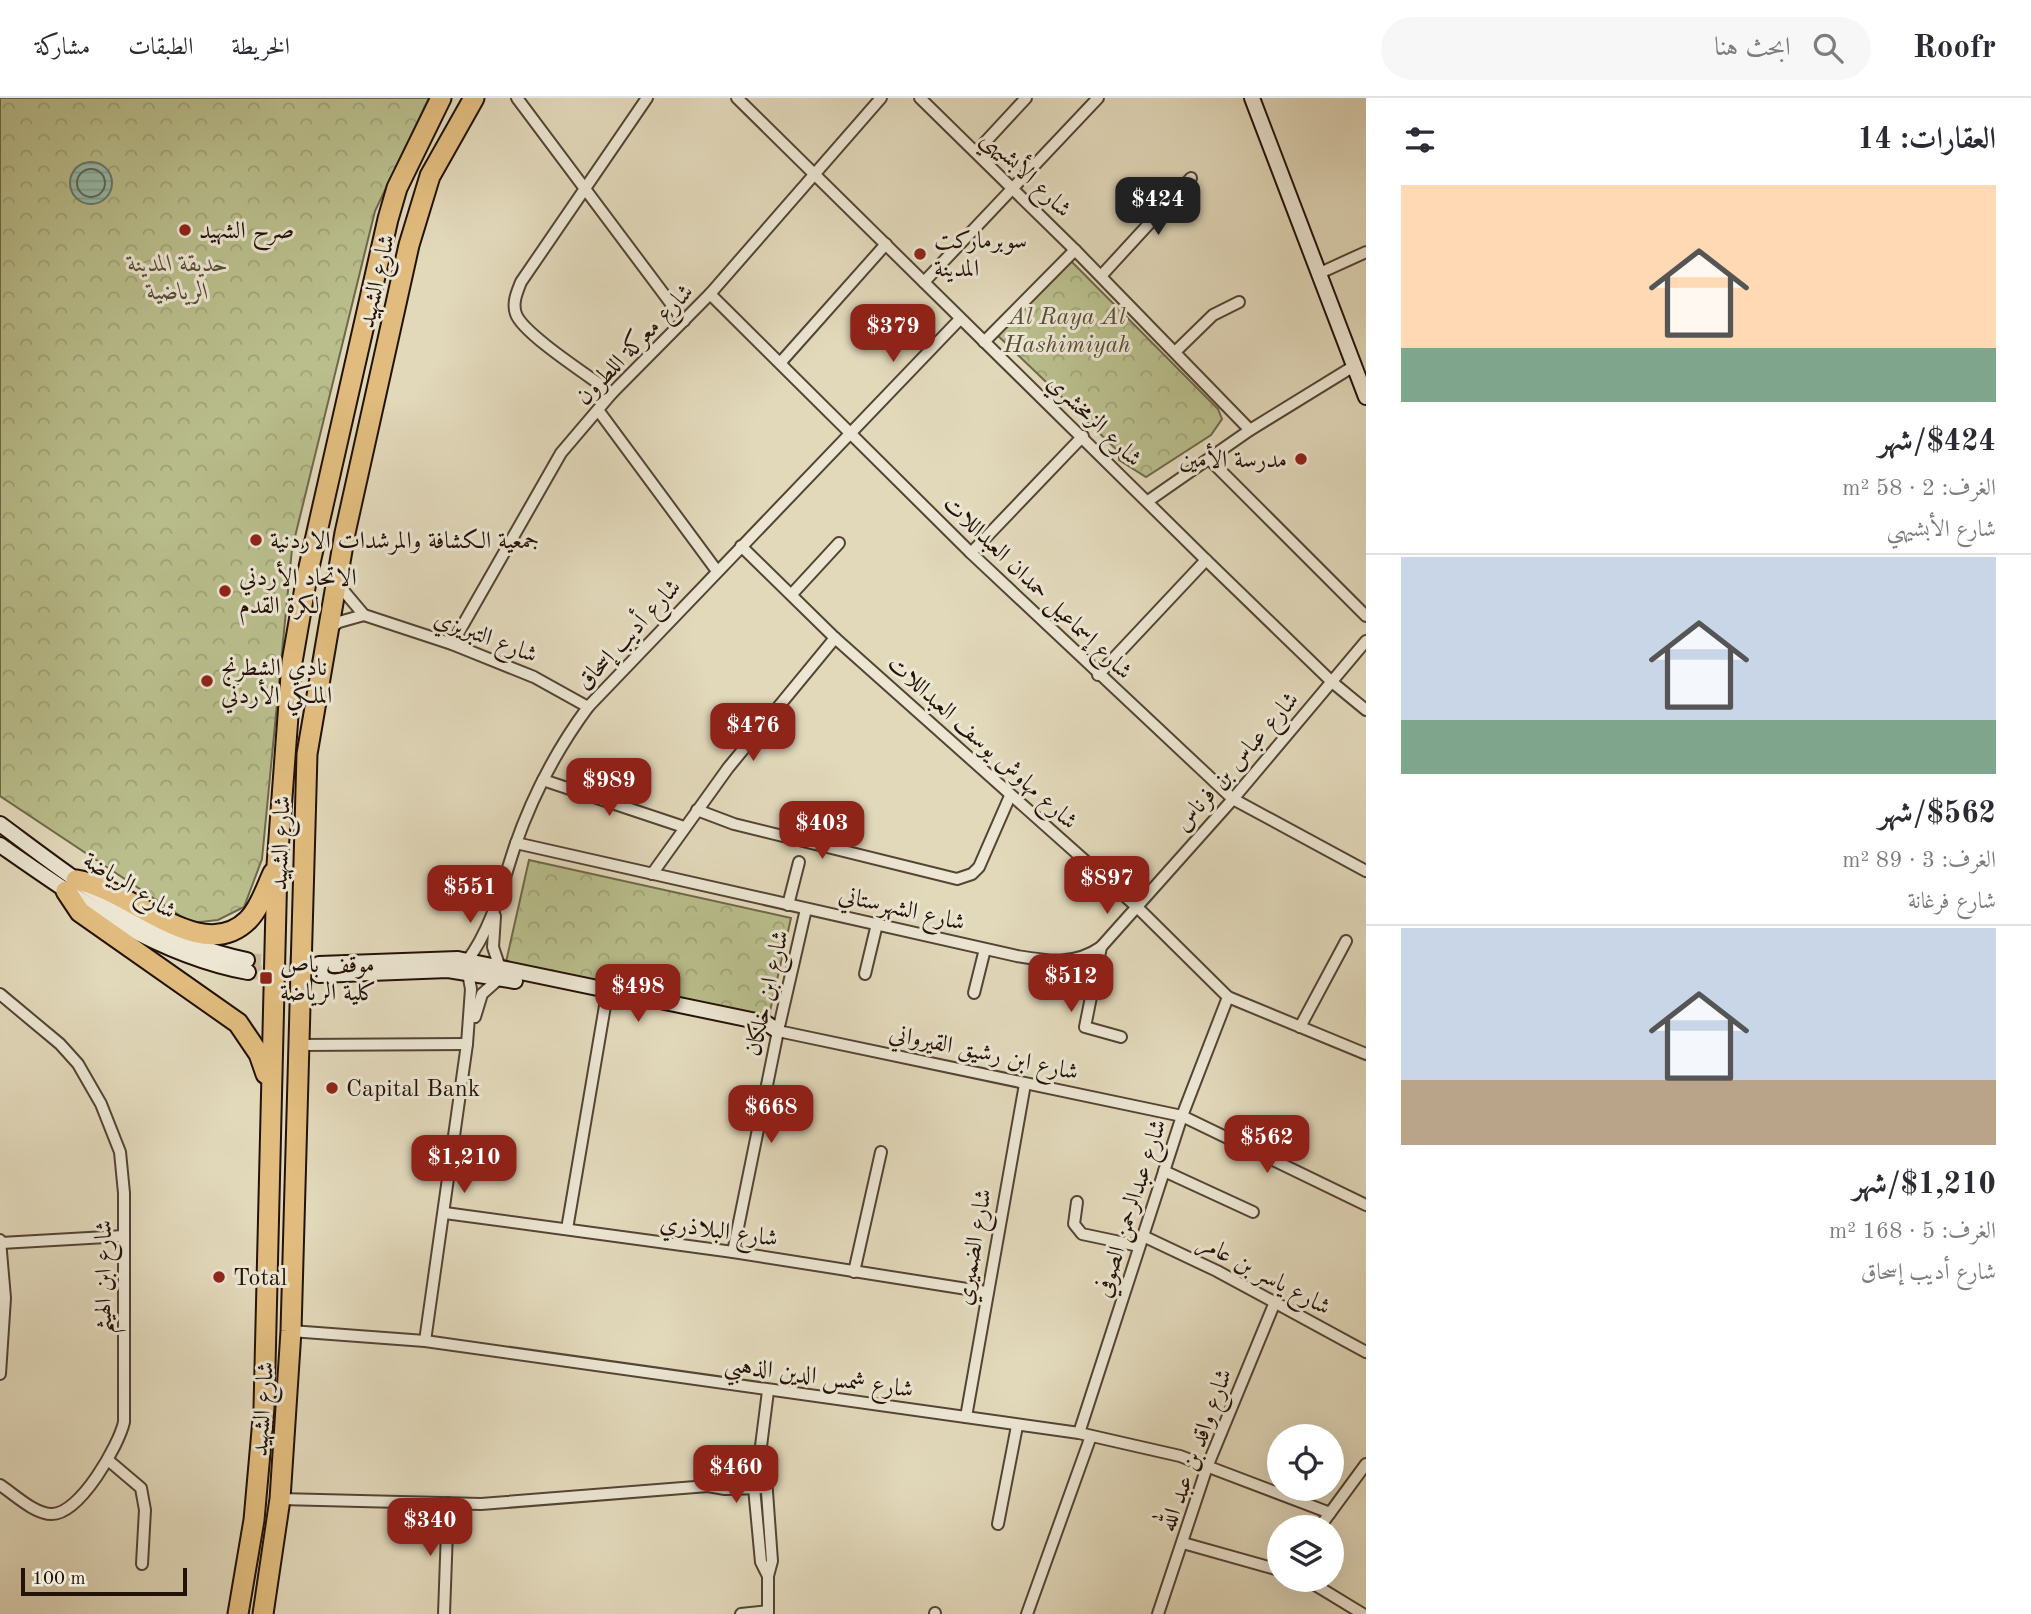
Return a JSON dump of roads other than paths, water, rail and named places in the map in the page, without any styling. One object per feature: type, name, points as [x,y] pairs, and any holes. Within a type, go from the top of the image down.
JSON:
[{"type":"highway","name":"شارع الشهيد","points":[[238,1614],[254,1520],[264,1408],[277,865],[291,674],[307,576],[387,219],[397,188],[441,98]]},
{"type":"highway","name":"شارع الشهيد","points":[[262,1614],[280,1499],[291,1331],[307,754],[336,580],[409,245],[430,176],[474,98]]},
{"type":"highway","points":[[270,1089],[259,1054],[238,1023],[80,912],[71,886],[107,888],[189,933],[210,936],[231,932],[248,919],[277,865]]},
{"type":"main road","points":[[1252,98],[1354,366],[1363,381],[1366,397]]},
{"type":"main road","name":"شارع الرياضة","points":[[0,824],[71,886]]},
{"type":"main road","name":"شارع الرياضة","points":[[0,845],[71,886],[166,948],[192,959],[248,966]]},
{"type":"main road","points":[[319,969],[467,967],[500,973]]},
{"type":"main road","name":"شارع ابن رشيق القيرواني","points":[[500,973],[606,1000],[764,1031],[778,1031]]},
{"type":"main road","name":"شارع ابن رشيق القيرواني","points":[[500,973],[765,1023],[778,1031]]},
{"type":"street","points":[[517,98],[684,321]]},
{"type":"street","points":[[612,393],[528,330],[516,315],[514,307],[521,282],[646,98]]},
{"type":"street","name":"شارع معركة اللطرون","points":[[452,644],[548,471],[612,393],[710,294],[881,98]]},
{"type":"street","name":"شارع الأبشيهي","points":[[920,98],[1101,276],[1250,430]]},
{"type":"street","points":[[976,152],[1026,98]]},
{"type":"street","points":[[924,282],[1098,98]]},
{"type":"street","name":"شارع الزمخشري","points":[[740,100],[813,176],[1083,436],[1206,560],[1332,682],[1366,710]]},
{"type":"street","points":[[1101,276],[1191,178]]},
{"type":"street","points":[[780,362],[886,244]]},
{"type":"street","points":[[984,342],[1075,250]]},
{"type":"street","points":[[1320,273],[1366,252]]},
{"type":"street","name":"شارع إسماعيل حمدان العبداللات","points":[[710,294],[971,553],[1233,799],[1366,871]]},
{"type":"street","points":[[1175,352],[1213,315],[1238,302]]},
{"type":"street","name":"شارع أديب إسحاق","points":[[467,967],[497,903],[516,843],[543,780],[588,707],[960,318]]},
{"type":"street","points":[[1148,501],[1250,430],[1354,366]]},
{"type":"street","points":[[598,410],[717,571]]},
{"type":"street","points":[[971,553],[1083,436]]},
{"type":"street","points":[[1209,460],[1366,616]]},
{"type":"street","points":[[792,594],[839,543]]},
{"type":"street","name":"شارع مهاوش يوسف العبداللات","points":[[741,546],[835,638],[1137,907],[1228,997]]},
{"type":"street","points":[[1098,675],[1206,560]]},
{"type":"street","points":[[327,630],[339,622],[364,615],[336,580]]},
{"type":"street","name":"شارع التبريزي","points":[[364,615],[452,644],[553,685],[588,707]]},
{"type":"street","points":[[652,874],[697,810],[835,638]]},
{"type":"street","name":"شارع عباس بن فرناس","points":[[1137,907],[1366,642]]},
{"type":"street","points":[[543,780],[684,827]]},
{"type":"street","points":[[697,810],[734,824],[957,878],[972,874],[979,867],[1010,796]]},
{"type":"street","name":"شارع الشهرستاني","points":[[516,843],[985,949],[1058,962],[1074,959],[1101,947],[1137,907]]},
{"type":"street","points":[[788,905],[799,862]]},
{"type":"street","name":"شارع أديب إسحاق","points":[[497,903],[493,947],[500,973]]},
{"type":"street","name":"شارع ابن خلكان","points":[[733,1252],[806,909]]},
{"type":"street","points":[[865,974],[877,924]]},
{"type":"street","points":[[1300,1027],[1346,942]]},
{"type":"street","points":[[1101,947],[1085,1027],[1121,1037]]},
{"type":"street","points":[[975,993],[985,949]]},
{"type":"street","points":[[425,1341],[467,1044],[471,989],[467,967]]},
{"type":"street","points":[[467,1044],[482,994],[500,973]]},
{"type":"street","name":"شارع ابن الهيثم","points":[[0,995],[60,1044],[78,1064],[96,1095],[120,1152],[124,1237],[124,1422],[120,1438],[93,1482],[61,1513],[52,1514],[38,1510],[0,1485]]},
{"type":"street","points":[[1228,997],[1366,1054]]},
{"type":"street","name":"شارع عبدالرحمن الصوفي","points":[[1079,1433],[1182,1116],[1228,997]]},
{"type":"street","points":[[566,1229],[606,1000]]},
{"type":"street","name":"شارع ابن رشيق القيرواني","points":[[778,1031],[1182,1116],[1366,1205]]},
{"type":"street","points":[[299,1045],[467,1044]]},
{"type":"street","name":"شارع الضميري","points":[[966,1417],[986,1292],[1025,1084]]},
{"type":"street","points":[[854,1272],[881,1152]]},
{"type":"street","points":[[1164,1171],[1253,1212]]},
{"type":"street","name":"شارع ياسر بن عامر","points":[[1076,1202],[1074,1224],[1082,1234],[1141,1241],[1275,1302],[1366,1352]]},
{"type":"street","name":"شارع البلاذري","points":[[445,1213],[733,1252],[986,1292]]},
{"type":"street","points":[[0,1374],[5,1298],[0,1241],[124,1237]]},
{"type":"street","name":"شارع واقد بن عبد الله","points":[[1158,1614],[1207,1467],[1275,1302]]},
{"type":"street","name":"شارع شمس الدين الذهبي","points":[[291,1331],[425,1341],[1079,1433],[1152,1448],[1330,1513]]},
{"type":"street","points":[[741,1614],[768,1613],[768,1576],[772,1561],[766,1482],[760,1454],[768,1391]]},
{"type":"street","points":[[998,1524],[1017,1426]]},
{"type":"street","points":[[1027,1614],[1091,1436]]},
{"type":"street","points":[[760,1454],[754,1464],[753,1483],[761,1562],[768,1576]]},
{"type":"street","points":[[108,1460],[141,1488],[145,1510],[142,1564]]},
{"type":"street","points":[[1330,1513],[1366,1464]]},
{"type":"street","points":[[280,1499],[481,1504],[766,1482]]},
{"type":"street","points":[[444,1614],[448,1503]]},
{"type":"street","points":[[1182,1544],[1267,1567]]},
{"type":"street","points":[[1327,1592],[1363,1614]]},
{"type":"water","points":[[91,162],[106,168],[112,183],[106,198],[91,204],[76,198],[70,183],[76,168]]},
{"type":"tunnel","points":[[247,960],[311,964]]},
{"type":"tunnel","points":[[248,972],[319,975]]},
{"type":"place","name":"صرح الشهيد","points":[[185,230]]},
{"type":"place","name":"سوبرماركت المدينة","points":[[920,254]]},
{"type":"place","name":"مدرسة الأمين","points":[[1301,459]]},
{"type":"place","name":"جمعية الكشافة والمرشدات الاردنية","points":[[256,540]]},
{"type":"place","name":"الاتحاد الأردني لكرة القدم","points":[[225,591]]},
{"type":"place","name":"نادي الشطرنج الملكي الأردني","points":[[207,681]]},
{"type":"place","name":"موقف باص كلية الرياضة","points":[[266,978]]},
{"type":"place","name":"Capital Bank","points":[[332,1088]]},
{"type":"place","name":"Total","points":[[219,1277]]},
{"type":"park label","name":"حديقة المدينة الرياضية","points":[[178,277]]},
{"type":"park label","name":"Al Raya Al Hashimiyah","points":[[1067,330]]}]
